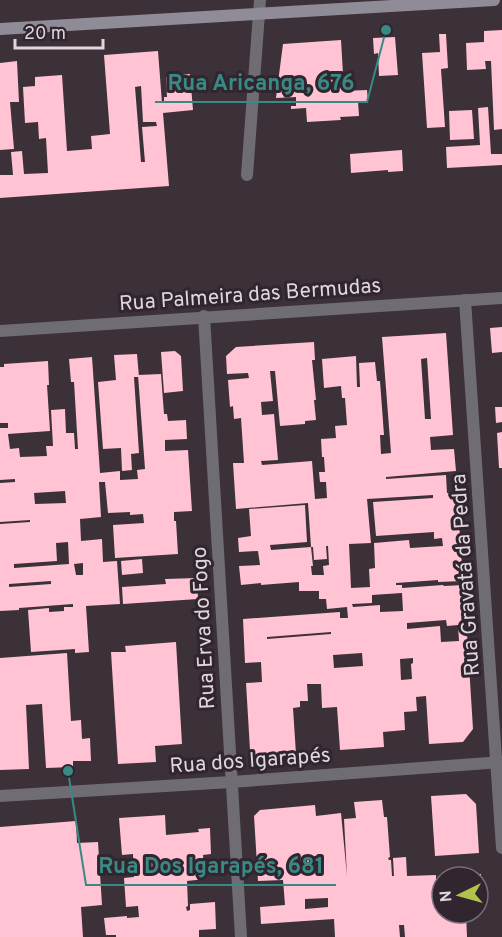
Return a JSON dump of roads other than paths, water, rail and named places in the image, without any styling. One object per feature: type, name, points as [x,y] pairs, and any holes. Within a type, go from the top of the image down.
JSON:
[{"type":"street","points":[[247,175],[260,0]]},
{"type":"street","points":[[0,29],[494,0]]},
{"type":"street","name":"Rua Palmeira das Bermudas","points":[[0,331],[502,297]]},
{"type":"street","name":"Rua Gravatá da Pedra","points":[[465,300],[500,762],[502,848]]},
{"type":"street","name":"Rua Erva do Fogo","points":[[204,316],[241,937]]},
{"type":"street","name":"Rua dos Igarapés","points":[[0,795],[231,782],[500,762]]},
{"type":"place","name":"Rua Aricanga, 676","points":[[386,30]]},
{"type":"place","name":"Rua Dos Igarapés, 681","points":[[68,771]]}]
